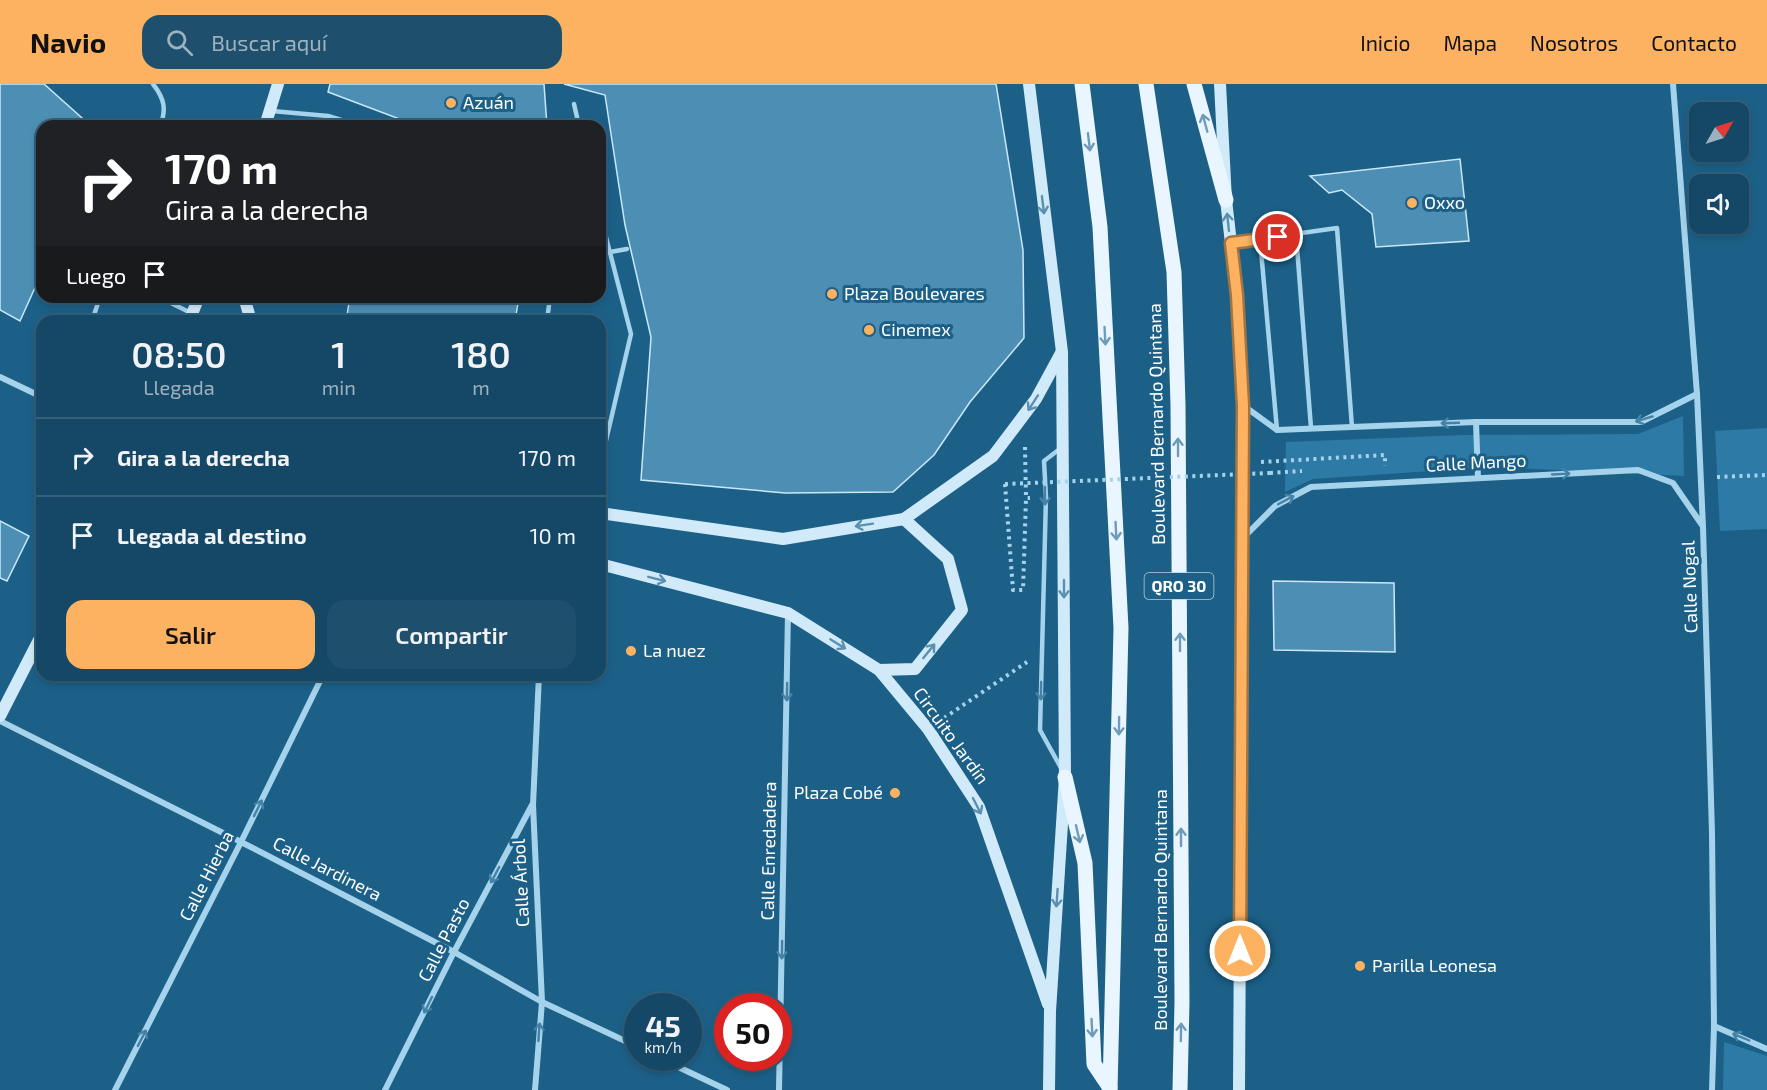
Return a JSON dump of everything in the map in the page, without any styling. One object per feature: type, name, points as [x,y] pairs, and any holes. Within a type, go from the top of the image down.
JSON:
[{"type":"main road","points":[[267,120],[278,84]]},
{"type":"main road","points":[[1029,84],[1062,352],[1065,777],[1050,1011],[1049,1090]]},
{"type":"main road","name":"QRO 30","points":[[1082,84],[1100,227],[1121,628],[1110,1089]]},
{"type":"main road","name":"Boulevard Bernardo Quintana","points":[[1146,84],[1174,272],[1175,294],[1182,990],[1180,1090]]},
{"type":"main road","points":[[1194,84],[1226,200]]},
{"type":"main road","points":[[1220,84],[1226,200],[1237,295],[1243,406],[1239,1090]]},
{"type":"main road","points":[[606,514],[783,539],[904,519],[993,456],[1024,416],[1062,352]]},
{"type":"main road","points":[[879,670],[915,669],[962,610],[948,559],[904,519]]},
{"type":"main road","name":"Circuito Jardín","points":[[606,566],[788,613],[879,670],[928,729],[979,807],[1050,1011]]},
{"type":"main road","points":[[0,716],[36,646]]},
{"type":"main road","points":[[27,663],[36,656]]},
{"type":"main road","points":[[1065,777],[1085,863],[1094,1064],[1110,1089]]},
{"type":"street","name":"Calle Nogal","points":[[1673,84],[1697,394],[1703,527],[1712,833],[1714,1026],[1712,1090]]},
{"type":"street","points":[[0,377],[36,394]]},
{"type":"street","points":[[1243,406],[1276,430],[1476,422],[1641,422],[1697,394]]},
{"type":"street","points":[[1476,422],[1478,478]]},
{"type":"street","name":"Calle Mango","points":[[1242,539],[1275,506],[1311,487],[1638,470],[1673,483],[1703,527]]},
{"type":"street","name":"Calle Enredadera","points":[[779,1090],[788,613]]},
{"type":"street","name":"Calle Hierba","points":[[115,1090],[241,842],[319,681]]},
{"type":"street","name":"Calle Árbol","points":[[535,1090],[542,1002],[532,805],[539,681]]},
{"type":"street","name":"Calle Jardinera","points":[[0,721],[454,952],[542,1002],[624,1040]]},
{"type":"street","name":"Calle Pasto","points":[[386,1090],[454,952],[532,805]]},
{"type":"street","points":[[1714,1026],[1767,1048]]},
{"type":"street","points":[[687,1071],[727,1090]]},
{"type":"lane","points":[[153,84],[165,103],[161,120]]},
{"type":"lane","points":[[574,104],[578,120]]},
{"type":"lane","points":[[270,111],[328,116],[341,120]]},
{"type":"lane","points":[[1231,243],[1337,228],[1352,427]]},
{"type":"lane","points":[[1296,234],[1311,428]]},
{"type":"lane","points":[[606,237],[631,334],[606,440]]},
{"type":"lane","points":[[1260,239],[1276,430]]},
{"type":"lane","points":[[610,252],[627,249]]},
{"type":"lane","points":[[168,303],[187,315]]},
{"type":"lane","points":[[1063,447],[1044,461],[1046,497],[1040,730],[1065,777]]},
{"type":"path","points":[[1024,416],[1026,498],[1023,590],[1013,590],[1005,484],[1270,473],[1305,471]]},
{"type":"path","points":[[1243,462],[1385,454],[1385,466],[1374,467]]},
{"type":"path","points":[[1700,477],[1767,475]]},
{"type":"path","points":[[1026,498],[1046,497]]},
{"type":"path","points":[[928,729],[1030,660],[1042,658]]},
{"type":"shaded area","points":[[1683,416],[1684,476],[1491,467],[1313,479],[1285,492],[1286,442],[1463,435],[1638,434]]},
{"type":"shaded area","points":[[1767,428],[1767,529],[1720,531],[1715,431]]},
{"type":"shaded area","points":[[1724,1042],[1767,1056],[1767,1090],[1723,1090]]},
{"type":"building","points":[[0,84],[44,84],[84,120],[36,120],[36,285],[20,321],[0,310]]},
{"type":"building","name":"Azuán","points":[[330,84],[544,84],[547,120],[402,120],[328,92]]},
{"type":"building","name":"Plaza Boulevares","points":[[564,84],[996,84],[1023,250],[1024,338],[970,402],[934,455],[893,492],[785,493],[641,480],[651,337],[625,225],[605,95]]},
{"type":"building","name":"Oxxo","points":[[1460,159],[1469,241],[1376,247],[1372,214],[1342,190],[1329,193],[1310,176]]},
{"type":"building","points":[[349,303],[518,303],[516,315],[347,315]]},
{"type":"building","points":[[0,521],[29,536],[7,581],[0,578]]},
{"type":"building","points":[[1273,581],[1394,583],[1395,652],[1274,650]]},
{"type":"place","name":"Azuán","points":[[451,103]]},
{"type":"place","name":"Oxxo","points":[[1412,203]]},
{"type":"place","name":"Plaza Boulevares","points":[[832,294]]},
{"type":"place","name":"Cinemex","points":[[869,330]]},
{"type":"place","name":"La nuez","points":[[631,651]]},
{"type":"place","name":"Plaza Cobé","points":[[895,793]]},
{"type":"place","name":"Parilla Leonesa","points":[[1360,966]]},
{"type":"route","points":[[1240,951],[1243,406],[1237,295],[1231,243],[1278,237]]}]
